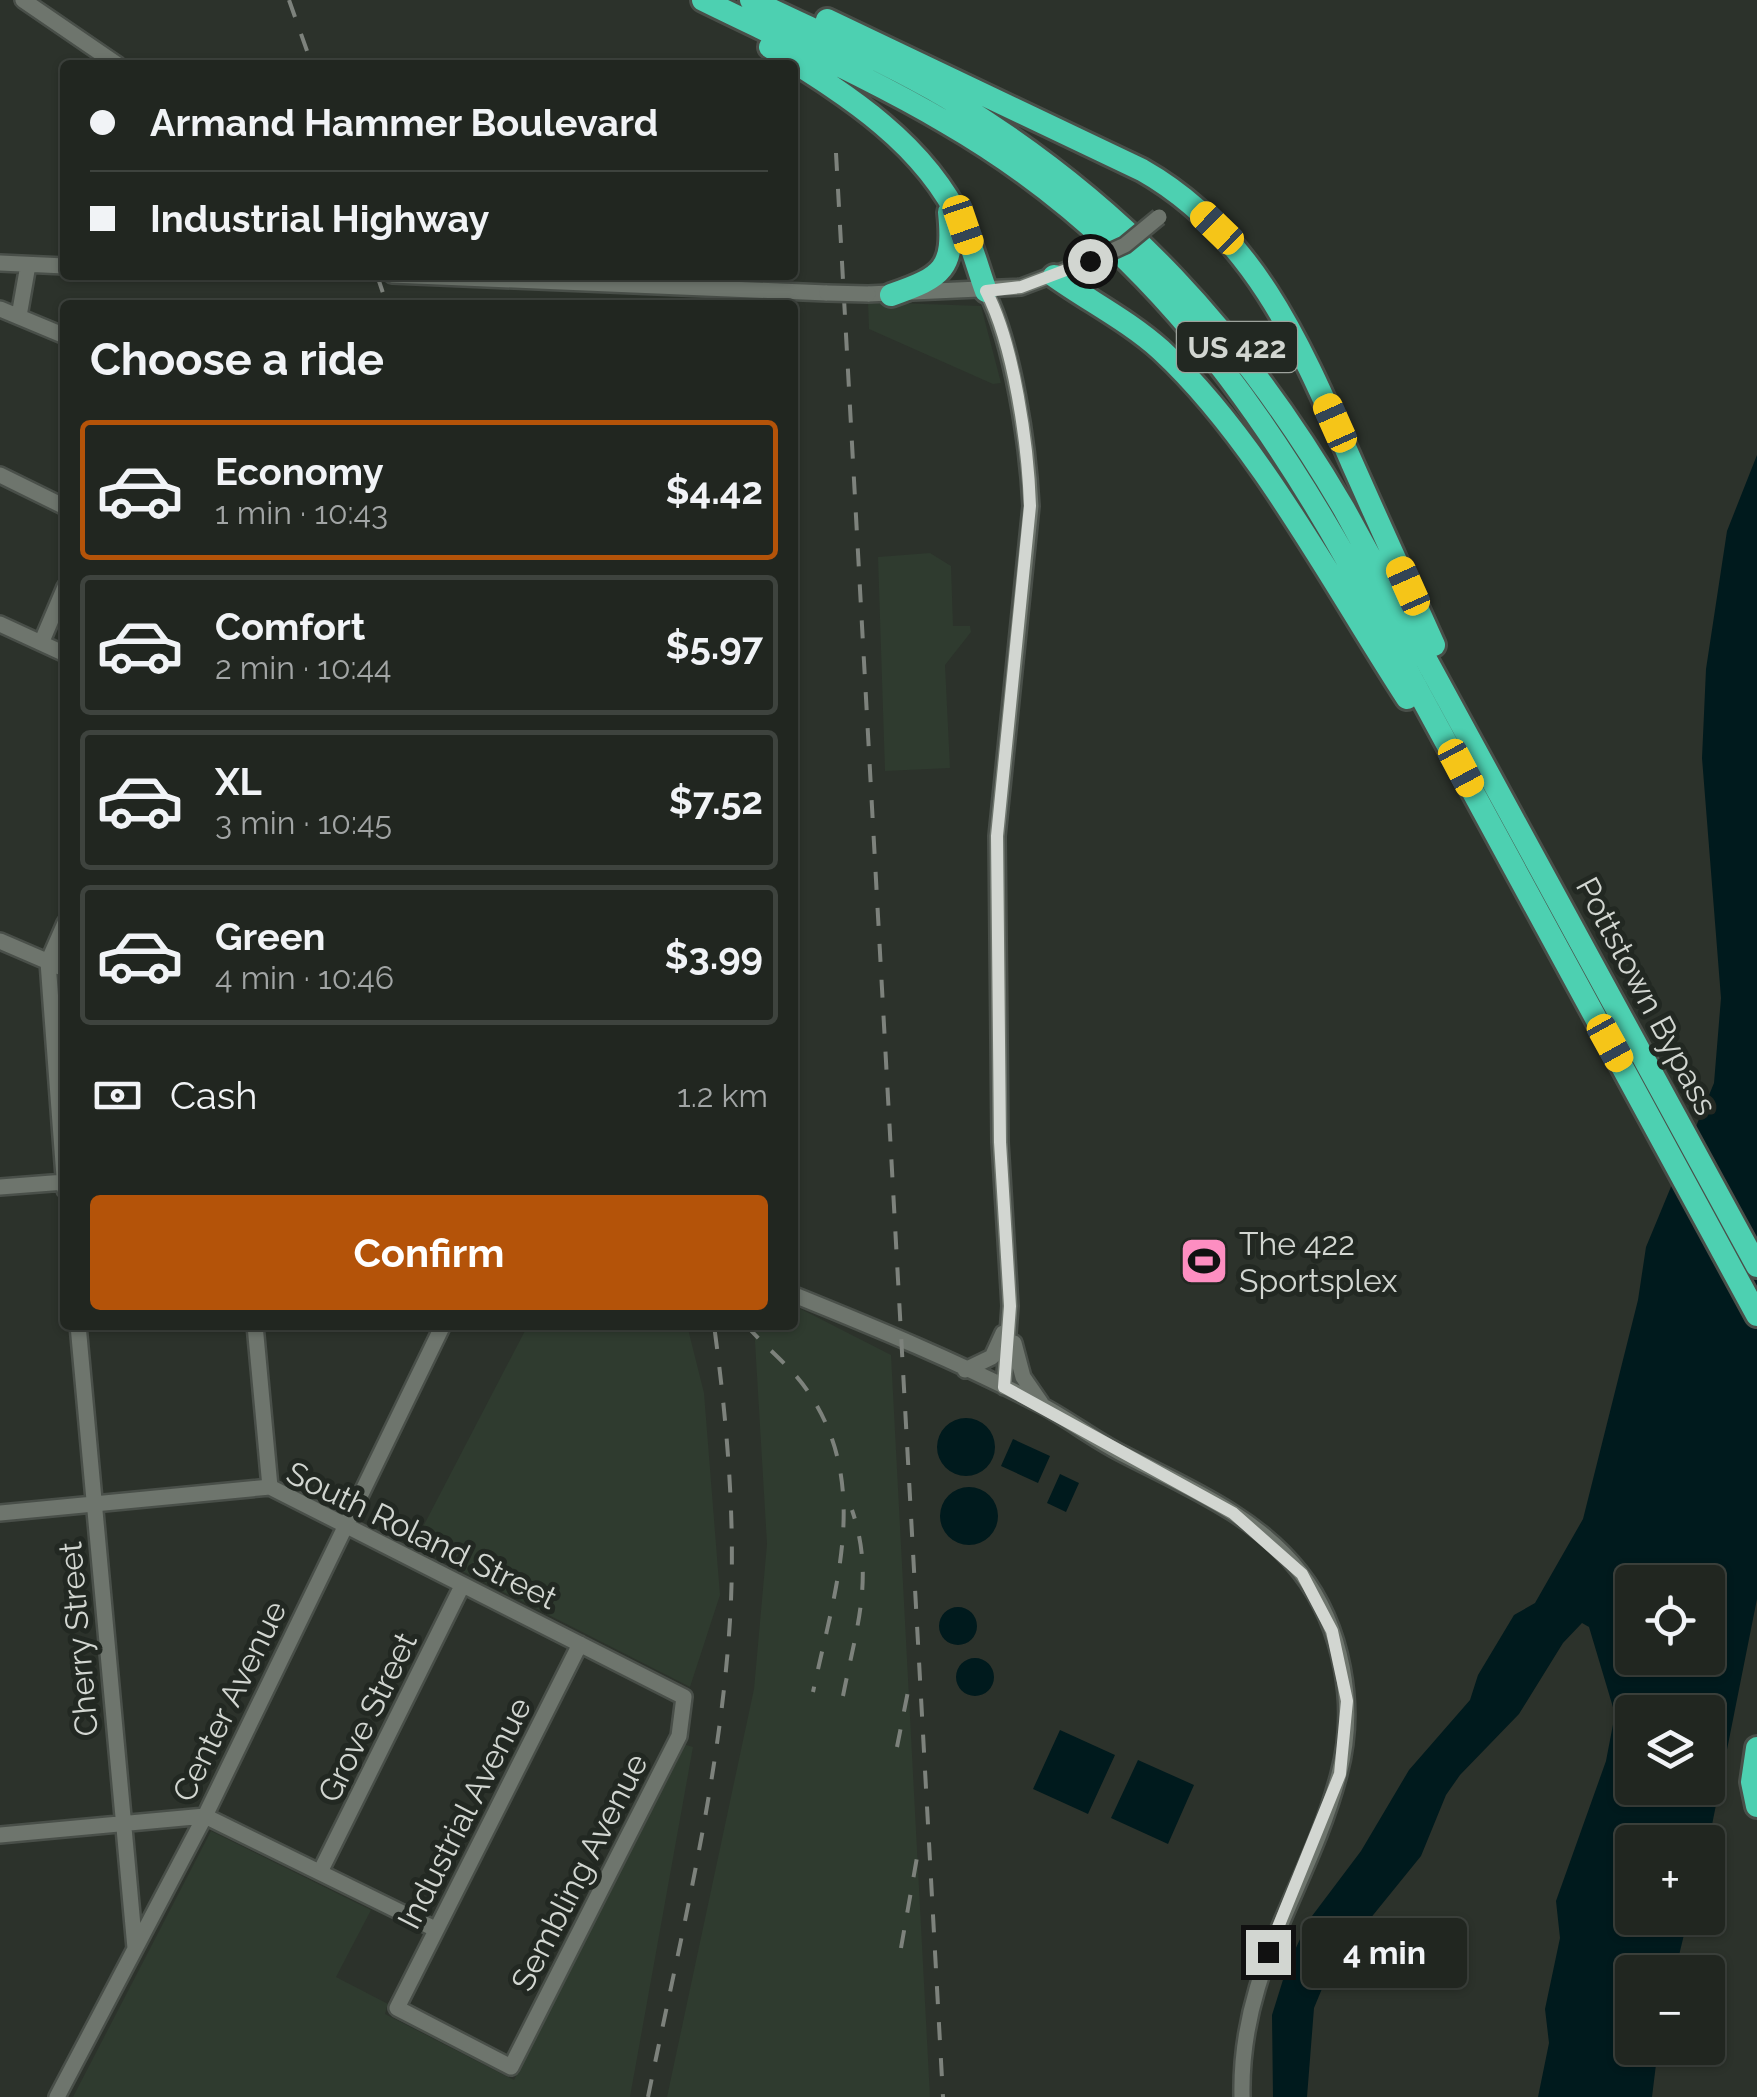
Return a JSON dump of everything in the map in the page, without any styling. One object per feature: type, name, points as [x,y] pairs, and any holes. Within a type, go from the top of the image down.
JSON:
[{"type":"highway","points":[[692,0],[797,29],[867,111],[914,152],[948,199],[963,225],[986,291]]},
{"type":"highway","name":"Pottstown Bypass","points":[[703,0],[860,44],[945,96],[1106,210],[1218,322],[1308,447],[1757,1266]]},
{"type":"highway","name":"Pottstown Bypass","points":[[751,0],[864,78],[950,124],[1051,194],[1130,262],[1216,355],[1257,410],[1314,500],[1757,1315]]},
{"type":"highway","points":[[860,44],[1072,133],[1180,192],[1249,263],[1280,306],[1445,668],[1481,760]]},
{"type":"highway","points":[[892,295],[932,278],[944,268],[952,246],[948,199]]},
{"type":"highway","points":[[1054,276],[1160,350],[1229,428],[1447,757],[1518,873]]},
{"type":"highway","points":[[1757,1748],[1752,1782],[1757,1806]]},
{"type":"street","points":[[23,0],[112,60]]},
{"type":"street","points":[[510,280],[892,295],[1021,287],[1124,246],[1180,192]]},
{"type":"street","points":[[0,264],[60,266]]},
{"type":"street","points":[[19,316],[28,264]]},
{"type":"street","points":[[986,291],[998,314],[1028,458],[1030,506],[997,836],[995,918],[1010,1306],[1004,1387]]},
{"type":"street","points":[[0,308],[60,334]]},
{"type":"street","points":[[0,475],[60,505]]},
{"type":"street","points":[[42,642],[60,600]]},
{"type":"street","points":[[0,624],[60,651]]},
{"type":"street","points":[[60,934],[48,962],[60,1117]]},
{"type":"street","points":[[0,941],[60,968]]},
{"type":"street","points":[[0,1187],[60,1182]]},
{"type":"street","points":[[798,1297],[1044,1406],[1233,1513],[1302,1574],[1332,1631],[1347,1701],[1340,1774],[1257,1979],[1244,2050],[1242,2097]]},
{"type":"street","points":[[965,1370],[992,1357],[1010,1306]]},
{"type":"street","points":[[1010,1306],[1023,1377],[1044,1406]]},
{"type":"street","name":"Cherry Street","points":[[78,1330],[135,1948]]},
{"type":"street","points":[[255,1330],[270,1486]]},
{"type":"street","name":"Center Avenue","points":[[58,2097],[205,1816],[344,1522],[440,1330]]},
{"type":"street","name":"South Roland Street","points":[[4,1512],[270,1486],[684,1697]]},
{"type":"street","name":"Grove Street","points":[[320,1872],[462,1586]]},
{"type":"street","name":"Industrial Avenue","points":[[397,2008],[580,1644]]},
{"type":"street","name":"Sembling Avenue","points":[[397,2008],[511,2067],[679,1736],[684,1697]]},
{"type":"street","points":[[0,1835],[205,1816],[435,1929]]},
{"type":"shaded area","points":[[868,302],[981,306],[1001,383],[993,384],[869,329]]},
{"type":"shaded area","points":[[930,553],[951,566],[953,626],[970,626],[971,632],[945,665],[950,768],[885,771],[878,557]]},
{"type":"shaded area","points":[[798,1308],[891,1355],[930,2097],[667,2097],[754,1689],[767,1544],[754,1330],[798,1330]]},
{"type":"shaded area","points":[[525,1330],[688,1330],[704,1393],[720,1595],[690,1687],[413,1546]]},
{"type":"shaded area","points":[[683,1744],[693,1747],[630,2097],[73,2097],[211,1831],[371,1910],[336,1977],[388,2004],[385,2014],[514,2080]]},
{"type":"water","points":[[1757,455],[1757,1599],[1725,1760],[1725,1695],[1615,1695],[1615,1714],[1589,1627],[1582,1623],[1563,1643],[1519,1714],[1460,1775],[1446,1795],[1421,1856],[1331,1967],[1314,2008],[1307,2097],[1273,2097],[1272,2015],[1287,1967],[1309,1920],[1361,1851],[1409,1770],[1470,1700],[1478,1675],[1514,1615],[1535,1603],[1583,1519],[1638,1300],[1646,1247],[1714,1083],[1721,998],[1702,758],[1706,669],[1727,531]]},
{"type":"water","points":[[966,1418],[987,1426],[995,1447],[987,1468],[966,1476],[945,1468],[937,1447],[945,1426]]},
{"type":"water","points":[[1013,1439],[1050,1456],[1038,1483],[1001,1466]]},
{"type":"water","points":[[1060,1474],[1079,1483],[1066,1512],[1047,1503]]},
{"type":"water","points":[[969,1487],[990,1495],[998,1516],[990,1537],[969,1545],[948,1537],[940,1516],[948,1495]]},
{"type":"water","points":[[958,1607],[972,1612],[977,1626],[972,1640],[958,1645],[944,1640],[939,1626],[944,1612]]},
{"type":"water","points":[[975,1658],[988,1664],[994,1677],[988,1690],[975,1696],[962,1690],[956,1677],[962,1664]]},
{"type":"water","points":[[1615,1714],[1615,1805],[1716,1805],[1712,1825],[1615,1825],[1615,1935],[1684,1935],[1679,1955],[1615,1955],[1615,2065],[1656,2065],[1652,2097],[1538,2097],[1549,2043],[1545,2009],[1560,1938],[1556,1901],[1606,1761]]},
{"type":"water","points":[[1060,1730],[1115,1755],[1088,1814],[1033,1789]]},
{"type":"water","points":[[1138,1760],[1194,1785],[1168,1844],[1111,1818]]},
{"type":"railway","points":[[289,0],[310,60]]},
{"type":"railway","points":[[836,153],[943,2097]]},
{"type":"railway","points":[[379,280],[385,300]]},
{"type":"railway","points":[[648,2097],[697,1860],[725,1680],[732,1583],[731,1509],[715,1330]]},
{"type":"railway","points":[[751,1330],[809,1393],[828,1429],[839,1465],[843,1503],[838,1578],[813,1692]]},
{"type":"railway","points":[[843,1696],[863,1581],[859,1534],[852,1510]]},
{"type":"railway","points":[[897,1747],[910,1681]]},
{"type":"railway","points":[[901,1948],[919,1846]]},
{"type":"place","name":"The 422 Sportsplex","points":[[1204,1261]]},
{"type":"route","points":[[1090,261],[1021,287],[986,291],[998,314],[1028,458],[1030,506],[997,836],[1000,1142],[1010,1306],[1004,1387],[1233,1513],[1278,1548],[1302,1574],[1318,1600],[1340,1660],[1347,1701],[1346,1734],[1340,1774],[1326,1814],[1268,1952]]}]
